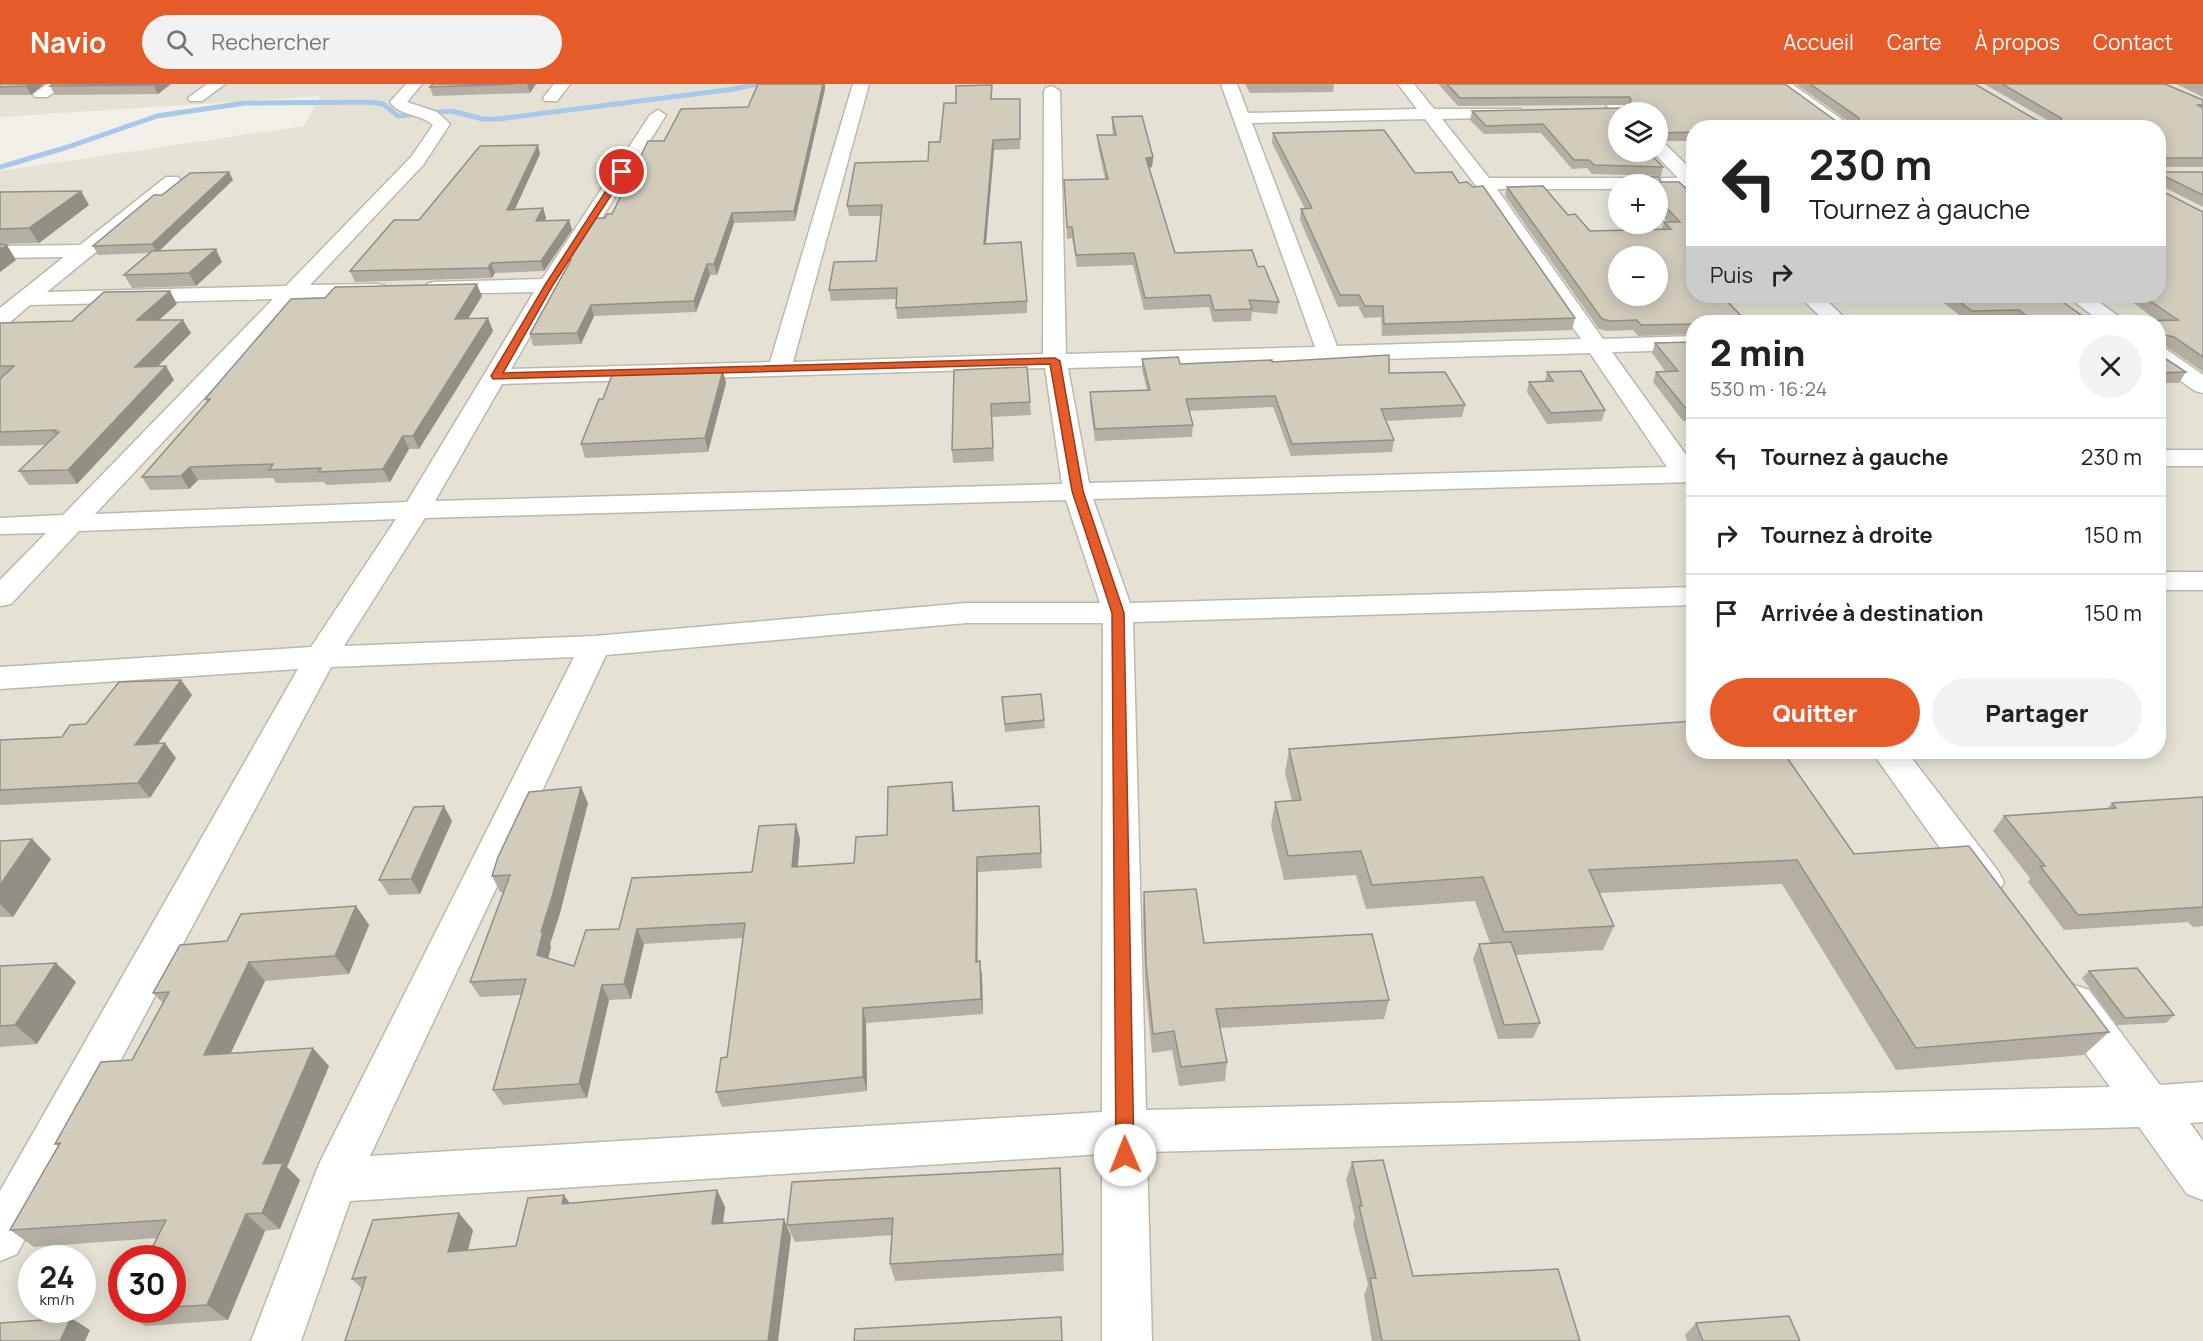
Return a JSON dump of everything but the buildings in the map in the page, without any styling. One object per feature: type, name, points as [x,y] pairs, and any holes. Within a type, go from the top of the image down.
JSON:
[{"type":"street","points":[[41,94],[58,84]]},
{"type":"street","points":[[196,98],[217,84]]},
{"type":"street","points":[[0,597],[75,522],[290,292],[417,161],[442,124],[435,116],[402,106],[398,102],[414,84]]},
{"type":"street","points":[[551,98],[562,84]]},
{"type":"street","points":[[780,368],[861,84]]},
{"type":"street","points":[[1229,84],[1328,352]]},
{"type":"street","points":[[1406,84],[1484,184],[1595,346],[1686,470]]},
{"type":"street","points":[[1593,84],[1612,102]]},
{"type":"street","points":[[1782,84],[1834,120]]},
{"type":"street","points":[[1052,91],[1055,361],[1077,491],[1118,613],[1127,1341]]},
{"type":"street","points":[[1595,110],[1608,110]]},
{"type":"street","points":[[1240,118],[1536,111]]},
{"type":"street","points":[[0,1237],[321,657],[416,510],[549,285],[658,115]]},
{"type":"street","points":[[1668,157],[1686,176]]},
{"type":"street","points":[[0,319],[172,182]]},
{"type":"street","points":[[1484,184],[1686,183]]},
{"type":"street","points":[[0,252],[86,251]]},
{"type":"street","points":[[26,299],[549,285]]},
{"type":"street","points":[[1818,303],[1830,315]]},
{"type":"street","points":[[2088,303],[2105,315]]},
{"type":"street","points":[[496,376],[1686,343]]},
{"type":"street","points":[[2166,360],[2203,386]]},
{"type":"street","points":[[2166,458],[2203,458]]},
{"type":"street","points":[[0,525],[416,510],[1686,475]]},
{"type":"street","points":[[2166,581],[2203,581]]},
{"type":"street","points":[[0,678],[321,657],[595,646],[966,613],[1118,613],[1686,596]]},
{"type":"street","points":[[276,1341],[335,1180],[595,646]]},
{"type":"street","points":[[1894,759],[2009,914]]},
{"type":"street","points":[[2051,972],[2203,1178]]},
{"type":"street","points":[[335,1180],[1125,1132],[2150,1106],[2203,1102]]},
{"type":"shaded area","points":[[0,84],[2203,84],[2203,1341],[0,1341],[0,171],[304,126],[320,96],[0,117]]},
{"type":"waterway","points":[[0,167],[68,147],[157,116],[245,103],[371,102],[383,104],[398,116],[451,111],[483,119],[499,119],[734,89],[757,84]]},
{"type":"route","points":[[622,172],[549,285],[496,376],[1055,361],[1077,491],[1118,613],[1125,1155]]}]
